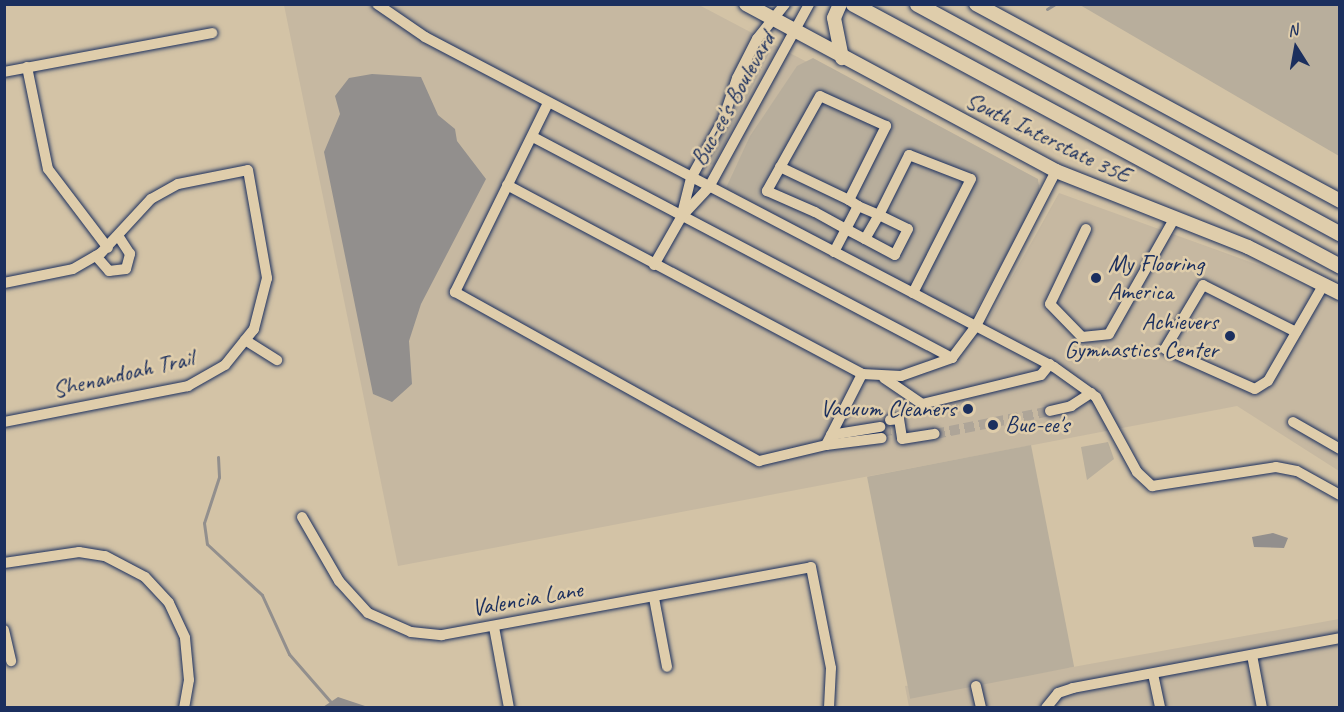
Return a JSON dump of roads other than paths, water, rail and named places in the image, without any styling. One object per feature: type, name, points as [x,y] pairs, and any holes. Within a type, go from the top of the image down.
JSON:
[{"type":"highway","points":[[853,4],[1340,266]]},
{"type":"highway","points":[[917,4],[1340,234]]},
{"type":"main road","name":"South Interstate 35E","points":[[746,4],[842,58],[1056,171],[1173,221],[1248,247],[1340,292]]},
{"type":"main road","points":[[840,4],[834,18],[842,58]]},
{"type":"main road","points":[[976,4],[1340,201]]},
{"type":"street","points":[[377,4],[409,28],[548,103],[1050,364],[1090,393],[1108,414],[1137,472],[1152,486],[1276,467],[1297,471],[1340,495]]},
{"type":"street","name":"Buc-ee's Boulevard","points":[[682,216],[691,178],[757,39],[777,20],[785,4]]},
{"type":"street","name":"Buc-ee's Boulevard","points":[[682,216],[709,188],[809,4]]},
{"type":"street","points":[[4,72],[212,33]]},
{"type":"street","points":[[27,67],[48,169],[108,248]]},
{"type":"street","points":[[780,167],[854,203],[908,229],[895,255],[846,229],[767,191],[780,167],[820,96],[886,126],[854,203],[846,229],[834,252]]},
{"type":"street","points":[[548,103],[533,137],[456,283],[462,300],[759,461],[829,438],[890,429],[935,434]]},
{"type":"street","points":[[533,137],[952,358]]},
{"type":"street","points":[[865,239],[909,155],[971,179],[913,293]]},
{"type":"street","name":"Shenandoah Trail","points":[[4,422],[188,386],[225,364],[245,340],[257,316],[266,256],[248,170],[164,190],[119,237]]},
{"type":"street","points":[[884,378],[952,358],[976,326],[1056,171]]},
{"type":"street","points":[[507,184],[654,265],[862,374],[884,378],[922,404],[1041,375],[1050,364]]},
{"type":"street","points":[[654,265],[682,216]]},
{"type":"street","points":[[1086,229],[1050,304],[1082,337],[1109,334],[1173,221]]},
{"type":"street","points":[[4,283],[73,269],[108,248],[119,237],[130,254],[126,269],[109,271],[96,256]]},
{"type":"street","points":[[1296,332],[1203,285],[1165,349],[1255,389],[1268,381],[1324,284]]},
{"type":"street","points":[[245,340],[277,360]]},
{"type":"street","points":[[829,438],[862,374]]},
{"type":"street","points":[[1050,411],[1071,406],[1090,393]]},
{"type":"street","points":[[1293,422],[1340,449]]},
{"type":"street","points":[[829,438],[890,429]]},
{"type":"street","name":"Valencia Lane","points":[[302,517],[339,581],[368,613],[411,632],[442,635],[494,627],[811,567],[831,669],[829,708]]},
{"type":"street","points":[[4,563],[79,552],[105,556],[145,577],[169,603],[185,638],[189,681],[184,708]]},
{"type":"street","points":[[654,598],[667,667]]},
{"type":"street","points":[[494,627],[508,708]]},
{"type":"street","points":[[4,630],[11,661]]},
{"type":"street","points":[[1046,708],[1065,690],[1340,638]]},
{"type":"street","points":[[1252,655],[1262,708]]},
{"type":"street","points":[[1153,674],[1160,708]]},
{"type":"street","points":[[976,686],[981,708]]},
{"type":"waterway","points":[[1047,9],[1055,4]]},
{"type":"waterway","points":[[218,457],[219,477],[204,523],[207,544],[262,595],[289,654],[336,708]]},
{"type":"tunnel","points":[[935,434],[1050,411]]},
{"type":"tunnel","points":[[881,432],[892,430]]},
{"type":"place","name":"My Flooring America","points":[[1096,278]]},
{"type":"place","name":"Achievers Gymnastics Center","points":[[1230,336]]},
{"type":"place","name":"Vacuum Cleaners","points":[[968,409]]},
{"type":"place","name":"Buc-ee's","points":[[993,425]]}]
